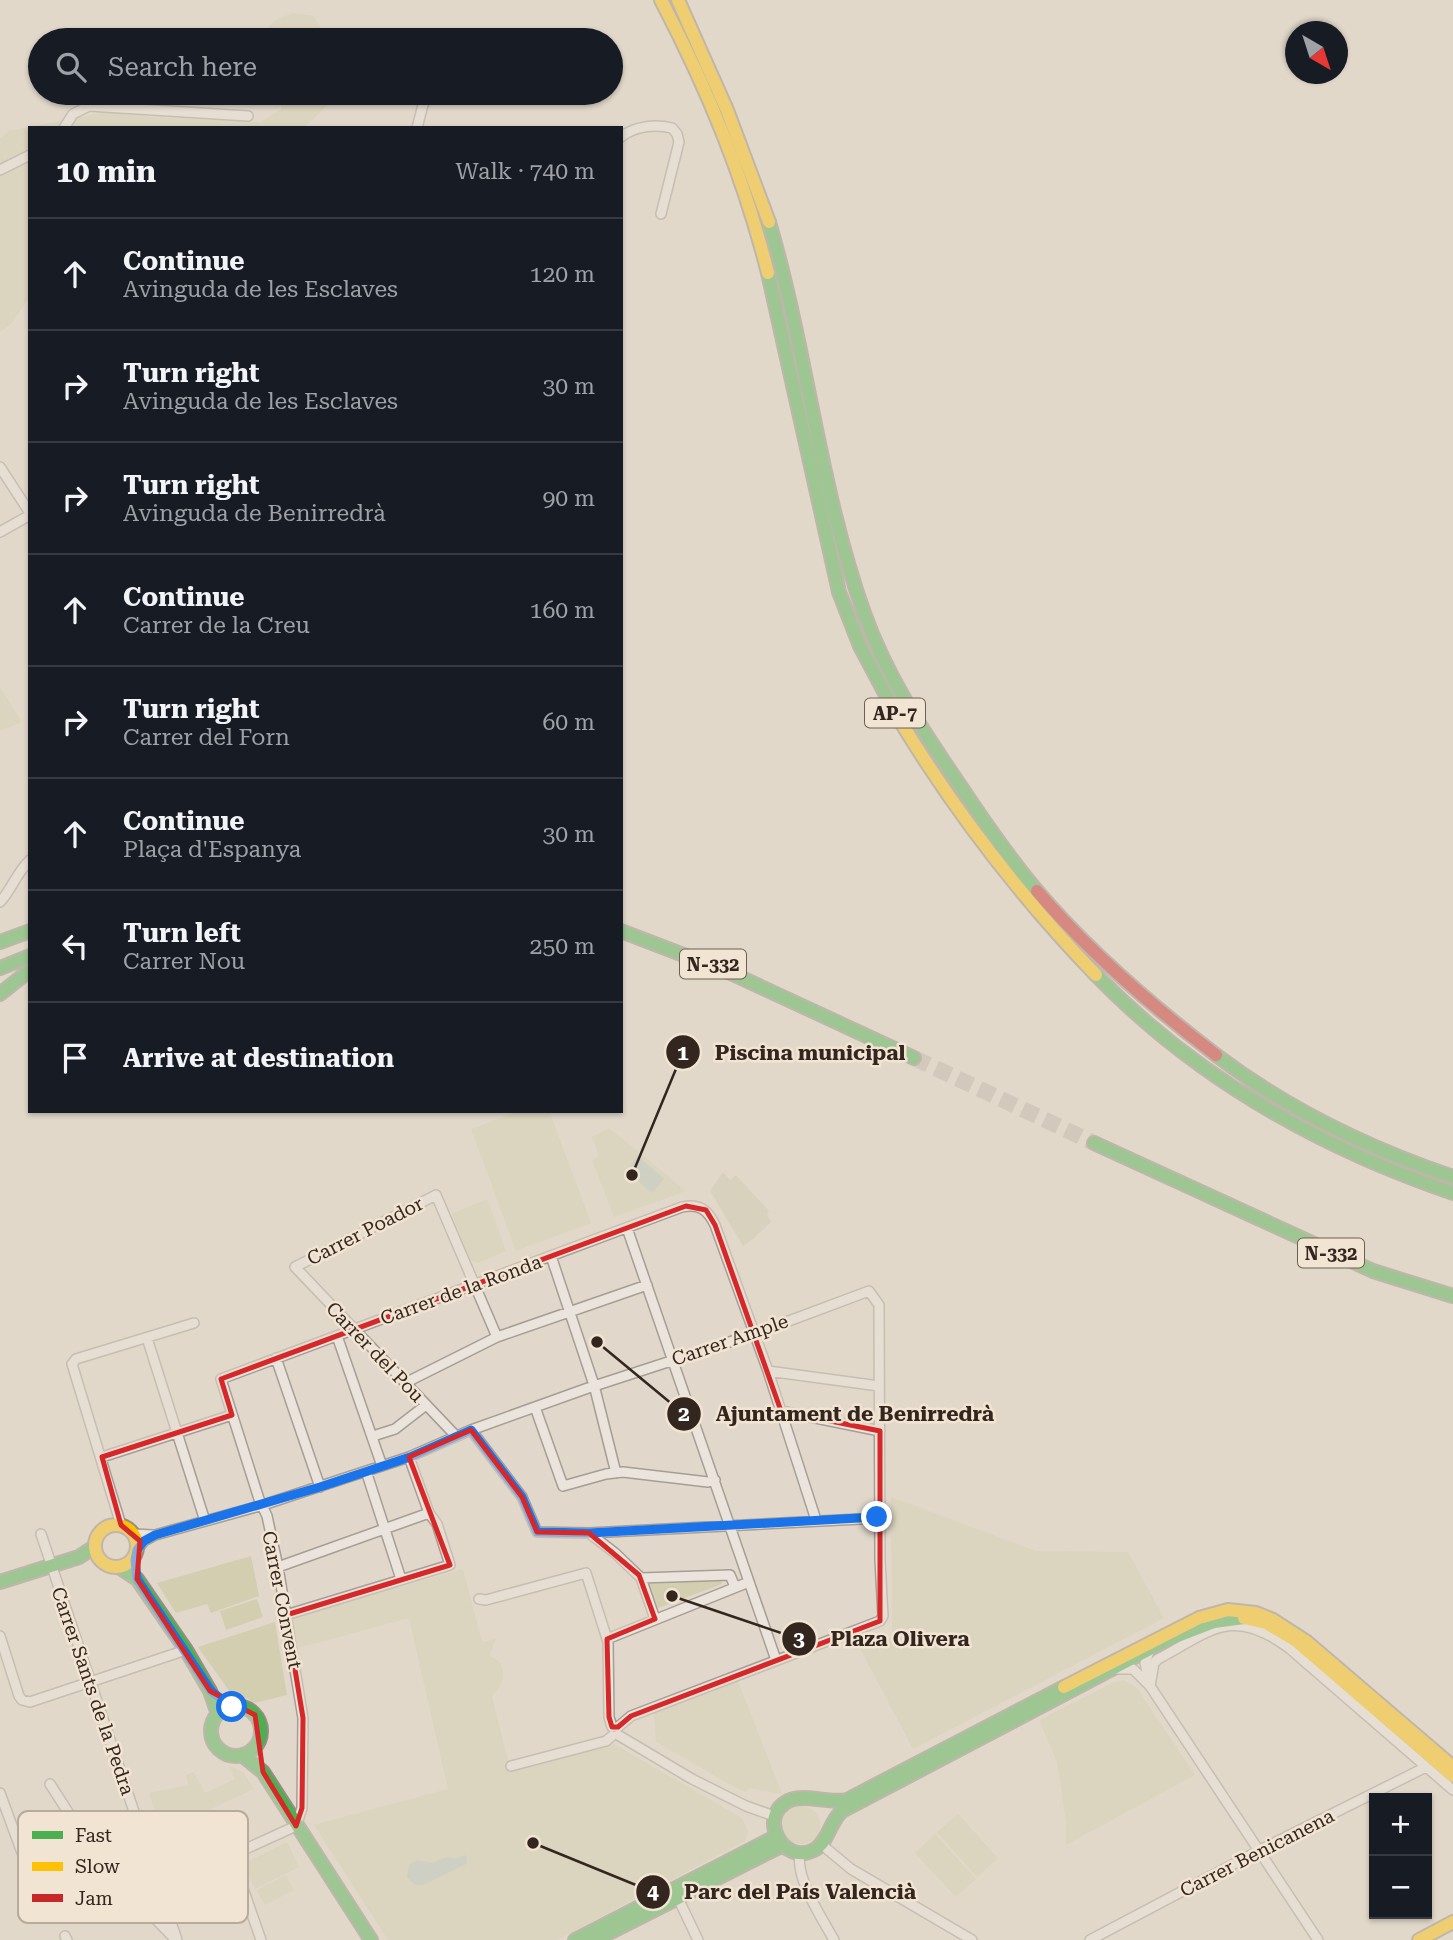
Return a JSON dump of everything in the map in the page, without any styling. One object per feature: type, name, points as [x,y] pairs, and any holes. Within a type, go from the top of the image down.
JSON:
[{"type":"main road","name":"AP-7","points":[[661,0],[722,130],[759,243],[840,596],[859,648],[881,690],[953,805],[997,866],[1055,935],[1111,989],[1185,1052],[1230,1086],[1311,1135],[1351,1154],[1453,1193]]},
{"type":"main road","name":"AP-7","points":[[678,0],[717,83],[756,180],[790,299],[838,527],[864,615],[901,694],[938,753],[1029,882],[1134,989],[1187,1033],[1249,1079],[1324,1124],[1363,1143],[1453,1177]]},
{"type":"main road","points":[[0,942],[28,932]]},
{"type":"main road","name":"N-332","points":[[623,932],[674,948],[722,968],[914,1058]]},
{"type":"main road","points":[[0,968],[28,957]]},
{"type":"main road","points":[[0,994],[28,972]]},
{"type":"main road","name":"N-332","points":[[1094,1143],[1373,1271],[1453,1296]]},
{"type":"main road","points":[[102,1562],[94,1547],[97,1535],[101,1530],[117,1525],[134,1534],[137,1579]]},
{"type":"main road","points":[[0,1582],[79,1557],[94,1547]]},
{"type":"main road","points":[[79,1557],[119,1567],[125,1565],[136,1553]]},
{"type":"main road","points":[[119,1567],[137,1579],[186,1650],[211,1691],[218,1714]]},
{"type":"main road","points":[[1453,1767],[1299,1635],[1269,1618],[1241,1610],[1223,1611],[1206,1615],[1162,1636],[853,1797],[838,1803],[799,1797],[791,1799],[778,1809],[774,1816],[773,1829],[778,1841],[787,1850],[800,1854],[815,1849],[821,1844],[833,1819],[842,1811],[1150,1649],[1206,1624],[1225,1619],[1246,1618],[1266,1623],[1295,1640],[1453,1776]]},
{"type":"main road","points":[[211,1691],[232,1707]]},
{"type":"main road","points":[[259,1741],[254,1748],[242,1755],[230,1756],[216,1746],[211,1730],[218,1714],[232,1707],[240,1707],[255,1715],[260,1727],[262,1772]]},
{"type":"main road","points":[[242,1755],[262,1772],[371,1940]]},
{"type":"main road","points":[[815,1801],[826,1814],[828,1830]]},
{"type":"main road","points":[[595,1940],[778,1841]]},
{"type":"main road","points":[[575,1940],[676,1894]]},
{"type":"main road","points":[[1419,1940],[1453,1922]]},
{"type":"street","points":[[418,126],[423,105]]},
{"type":"street","points":[[65,126],[73,114],[89,106],[248,116]]},
{"type":"street","points":[[623,136],[633,130],[654,126],[672,128],[677,134],[680,142],[661,214]]},
{"type":"street","points":[[0,170],[28,156]]},
{"type":"street","points":[[0,467],[28,511]]},
{"type":"street","points":[[0,532],[28,515]]},
{"type":"street","points":[[0,902],[28,862]]},
{"type":"street","name":"Carrer Poador","points":[[295,1267],[436,1195],[473,1284]]},
{"type":"street","name":"Carrer de la Ronda","points":[[221,1379],[682,1206],[692,1205],[709,1214],[715,1225],[754,1334]]},
{"type":"street","points":[[627,1228],[776,1660]]},
{"type":"street","points":[[551,1256],[594,1385],[616,1472]]},
{"type":"street","name":"Carrer del Pou","points":[[295,1267],[456,1437]]},
{"type":"street","points":[[473,1284],[497,1337]]},
{"type":"street","points":[[405,1383],[497,1337],[647,1285]]},
{"type":"street","name":"Carrer Ample","points":[[155,1535],[262,1505],[410,1457],[471,1430],[594,1385],[754,1334],[869,1292],[879,1305],[879,1387]]},
{"type":"street","points":[[117,1525],[118,1511],[72,1364],[76,1359],[194,1322]]},
{"type":"street","points":[[754,1334],[816,1520]]},
{"type":"street","points":[[338,1336],[383,1466]]},
{"type":"street","points":[[147,1338],[205,1521]]},
{"type":"street","points":[[276,1358],[320,1487]]},
{"type":"street","points":[[512,1766],[606,1741],[617,1733],[631,1716],[880,1621],[883,1616],[879,1387],[768,1371]]},
{"type":"street","name":"Carrer Convent","points":[[221,1379],[262,1505],[278,1567],[303,1718],[302,1808],[296,1826]]},
{"type":"street","points":[[373,1436],[395,1429],[426,1405]]},
{"type":"street","points":[[535,1407],[563,1486],[616,1472],[708,1482],[715,1480]]},
{"type":"street","points":[[781,1411],[880,1431]]},
{"type":"street","points":[[102,1457],[232,1415]]},
{"type":"street","points":[[471,1430],[519,1493],[537,1532],[589,1533],[880,1518]]},
{"type":"street","points":[[286,1615],[450,1565],[410,1457]]},
{"type":"street","points":[[366,1471],[401,1579]]},
{"type":"street","points":[[278,1567],[429,1513]]},
{"type":"street","points":[[589,1533],[615,1552],[642,1578],[655,1619]]},
{"type":"street","name":"Carrer Sants de la Pedra","points":[[41,1534],[134,1811]]},
{"type":"street","points":[[134,1534],[155,1535]]},
{"type":"street","points":[[136,1553],[144,1541],[155,1535]]},
{"type":"street","points":[[479,1600],[586,1573],[607,1639],[609,1717],[617,1733],[692,1779],[774,1816]]},
{"type":"street","points":[[642,1578],[730,1575],[735,1587]]},
{"type":"street","points":[[607,1639],[749,1582]]},
{"type":"street","points":[[1150,1686],[1154,1663],[1158,1659],[1214,1628],[1245,1625],[1263,1631],[1289,1648],[1453,1790]]},
{"type":"street","points":[[0,1636],[22,1700],[30,1702],[186,1650]]},
{"type":"street","points":[[1150,1649],[1145,1663],[1150,1686]]},
{"type":"street","points":[[1115,1669],[1133,1669],[1150,1686],[1318,1940]]},
{"type":"street","name":"Carrer Benicanena","points":[[1090,1940],[1258,1851],[1426,1767]]},
{"type":"street","points":[[50,1784],[67,1811]]},
{"type":"street","points":[[0,1793],[18,1842]]},
{"type":"street","points":[[248,1847],[296,1826]]},
{"type":"street","points":[[821,1844],[851,1869],[972,1940]]},
{"type":"street","points":[[800,1854],[799,1865],[810,1894],[834,1940]]},
{"type":"street","points":[[676,1894],[698,1940]]},
{"type":"street","points":[[248,1903],[261,1940]]},
{"type":"street","points":[[160,1923],[177,1940]]},
{"type":"street","name":"Carrer Sants de la Pedra","points":[[172,1923],[177,1940]]},
{"type":"highlighted area","points":[[686,1206],[706,1210],[715,1225],[781,1411],[880,1431],[880,1621],[631,1716],[618,1727],[612,1727],[609,1717],[607,1639],[655,1619],[639,1575],[589,1533],[537,1532],[522,1497],[471,1430],[409,1457],[450,1565],[286,1615],[303,1718],[302,1808],[296,1826],[263,1772],[255,1715],[210,1691],[137,1579],[140,1541],[121,1525],[102,1457],[232,1415],[221,1379]]},
{"type":"shaded area","points":[[293,13],[314,16],[320,28],[267,28],[275,20]]},
{"type":"shaded area","points":[[281,105],[328,105],[306,126],[35,126],[106,112],[261,122],[281,109]]},
{"type":"shaded area","points":[[28,127],[28,300],[11,324],[0,332],[0,138],[9,131]]},
{"type":"shaded area","points":[[0,687],[22,722],[1,731],[0,730]]},
{"type":"shaded area","points":[[513,1113],[550,1113],[591,1223],[516,1251],[471,1129]]},
{"type":"shaded area","points":[[609,1128],[686,1191],[614,1217],[592,1160],[599,1156],[592,1137]]},
{"type":"shaded area","points":[[638,1156],[664,1179],[652,1193],[626,1170]]},
{"type":"shaded area","points":[[723,1172],[730,1180],[736,1175],[769,1211],[767,1214],[771,1222],[743,1246],[710,1191]]},
{"type":"shaded area","points":[[487,1199],[506,1251],[478,1263],[470,1260],[452,1214]]},
{"type":"shaded area","points":[[891,1497],[1036,1551],[1128,1552],[1164,1618],[913,1749],[855,1639],[892,1638]]},
{"type":"shaded area","points":[[251,1556],[259,1596],[211,1613],[207,1604],[176,1613],[157,1583]]},
{"type":"shaded area","points":[[463,1569],[482,1642],[496,1639],[489,1655],[500,1662],[503,1676],[499,1688],[492,1696],[511,1772],[614,1744],[742,1818],[748,1831],[745,1841],[557,1940],[388,1940],[314,1825],[448,1789],[409,1618],[298,1648],[292,1618]]},
{"type":"shaded area","points":[[721,1580],[722,1584],[658,1608],[649,1584]]},
{"type":"shaded area","points":[[257,1599],[263,1617],[226,1630],[220,1611]]},
{"type":"shaded area","points":[[275,1622],[287,1695],[255,1703],[244,1697],[235,1699],[198,1647]]},
{"type":"shaded area","points":[[1124,1680],[1136,1687],[1195,1775],[1066,1845],[1066,1822],[1057,1762],[1039,1720],[1114,1682]]},
{"type":"shaded area","points":[[738,1681],[782,1794],[749,1788],[746,1792],[736,1788],[656,1742],[654,1713]]},
{"type":"shaded area","points":[[228,1765],[243,1772],[254,1789],[207,1811],[155,1811],[149,1793],[188,1785],[186,1775],[194,1772],[205,1793],[235,1779]]},
{"type":"shaded area","points":[[801,1806],[814,1812],[820,1825],[814,1838],[801,1844],[788,1838],[782,1825],[788,1812]]},
{"type":"shaded area","points":[[958,1814],[998,1858],[977,1877],[937,1832]]},
{"type":"shaded area","points":[[935,1834],[976,1879],[956,1897],[915,1853]]},
{"type":"shaded area","points":[[287,1842],[299,1867],[255,1889],[248,1874],[248,1862]]},
{"type":"shaded area","points":[[465,1855],[466,1864],[423,1885],[415,1885],[407,1877],[409,1865],[418,1860],[432,1863],[447,1857],[455,1859]]},
{"type":"shaded area","points":[[286,1875],[294,1890],[265,1905],[257,1890]]},
{"type":"tunnel","points":[[914,1058],[1094,1143]]},
{"type":"traffic: fast","points":[[769,222],[794,320],[836,517],[873,636],[906,702],[932,743],[996,838],[1037,891]]},
{"type":"traffic: fast","points":[[768,273],[839,592],[860,646],[896,714]]},
{"type":"traffic: fast","points":[[0,942],[28,932]]},
{"type":"traffic: fast","points":[[623,932],[733,974],[914,1058]]},
{"type":"traffic: fast","points":[[0,968],[28,957]]},
{"type":"traffic: fast","points":[[0,994],[28,972]]},
{"type":"traffic: fast","points":[[1096,975],[1175,1046],[1261,1105],[1354,1154],[1453,1193]]},
{"type":"traffic: fast","points":[[1216,1055],[1271,1093],[1329,1125],[1359,1140],[1453,1177]]},
{"type":"traffic: fast","points":[[1094,1143],[1373,1271],[1453,1296]]},
{"type":"traffic: fast","points":[[0,1582],[79,1557],[94,1547]]},
{"type":"traffic: fast","points":[[119,1567],[137,1579],[186,1650],[210,1691],[218,1714]]},
{"type":"traffic: fast","points":[[1064,1687],[847,1800],[801,1798],[788,1801],[779,1808],[775,1818],[774,1828],[778,1838],[792,1851],[803,1853],[814,1850],[823,1842],[842,1811],[1165,1641],[1214,1622],[1244,1618]]},
{"type":"traffic: fast","points":[[236,1706],[253,1714],[261,1731],[253,1748],[236,1756],[219,1748],[211,1731],[219,1714],[236,1706]]},
{"type":"traffic: fast","points":[[242,1755],[263,1772],[371,1940]]},
{"type":"traffic: fast","points":[[575,1940],[775,1837]]},
{"type":"traffic: fast","points":[[595,1940],[781,1846]]},
{"type":"traffic: slow","points":[[661,0],[694,67],[736,167],[768,273]]},
{"type":"traffic: slow","points":[[678,0],[727,110],[769,222]]},
{"type":"traffic: slow","points":[[896,714],[940,784],[988,850],[1040,914],[1096,975]]},
{"type":"traffic: slow","points":[[116,1525],[131,1531],[137,1546],[131,1561],[116,1567],[101,1561],[95,1546],[101,1531],[116,1525]]},
{"type":"traffic: slow","points":[[1064,1687],[1199,1618],[1228,1610],[1256,1613],[1273,1620],[1307,1642],[1453,1767]]},
{"type":"traffic: slow","points":[[1244,1618],[1266,1623],[1295,1640],[1453,1776]]},
{"type":"traffic: slow","points":[[1419,1940],[1453,1922]]},
{"type":"traffic: jam","points":[[1037,891],[1122,978],[1216,1055]]},
{"type":"place","name":"Piscina municipal","points":[[632,1175]]},
{"type":"place","name":"Ajuntament de Benirredrà","points":[[597,1342]]},
{"type":"place","name":"Plaza Olivera","points":[[672,1596]]},
{"type":"place","name":"Parc del País Valencià","points":[[533,1843]]},
{"type":"route","points":[[232,1707],[211,1691],[137,1579],[135,1556],[144,1541],[155,1535],[262,1505],[410,1457],[471,1430],[522,1497],[537,1532],[589,1533],[877,1517]]}]
